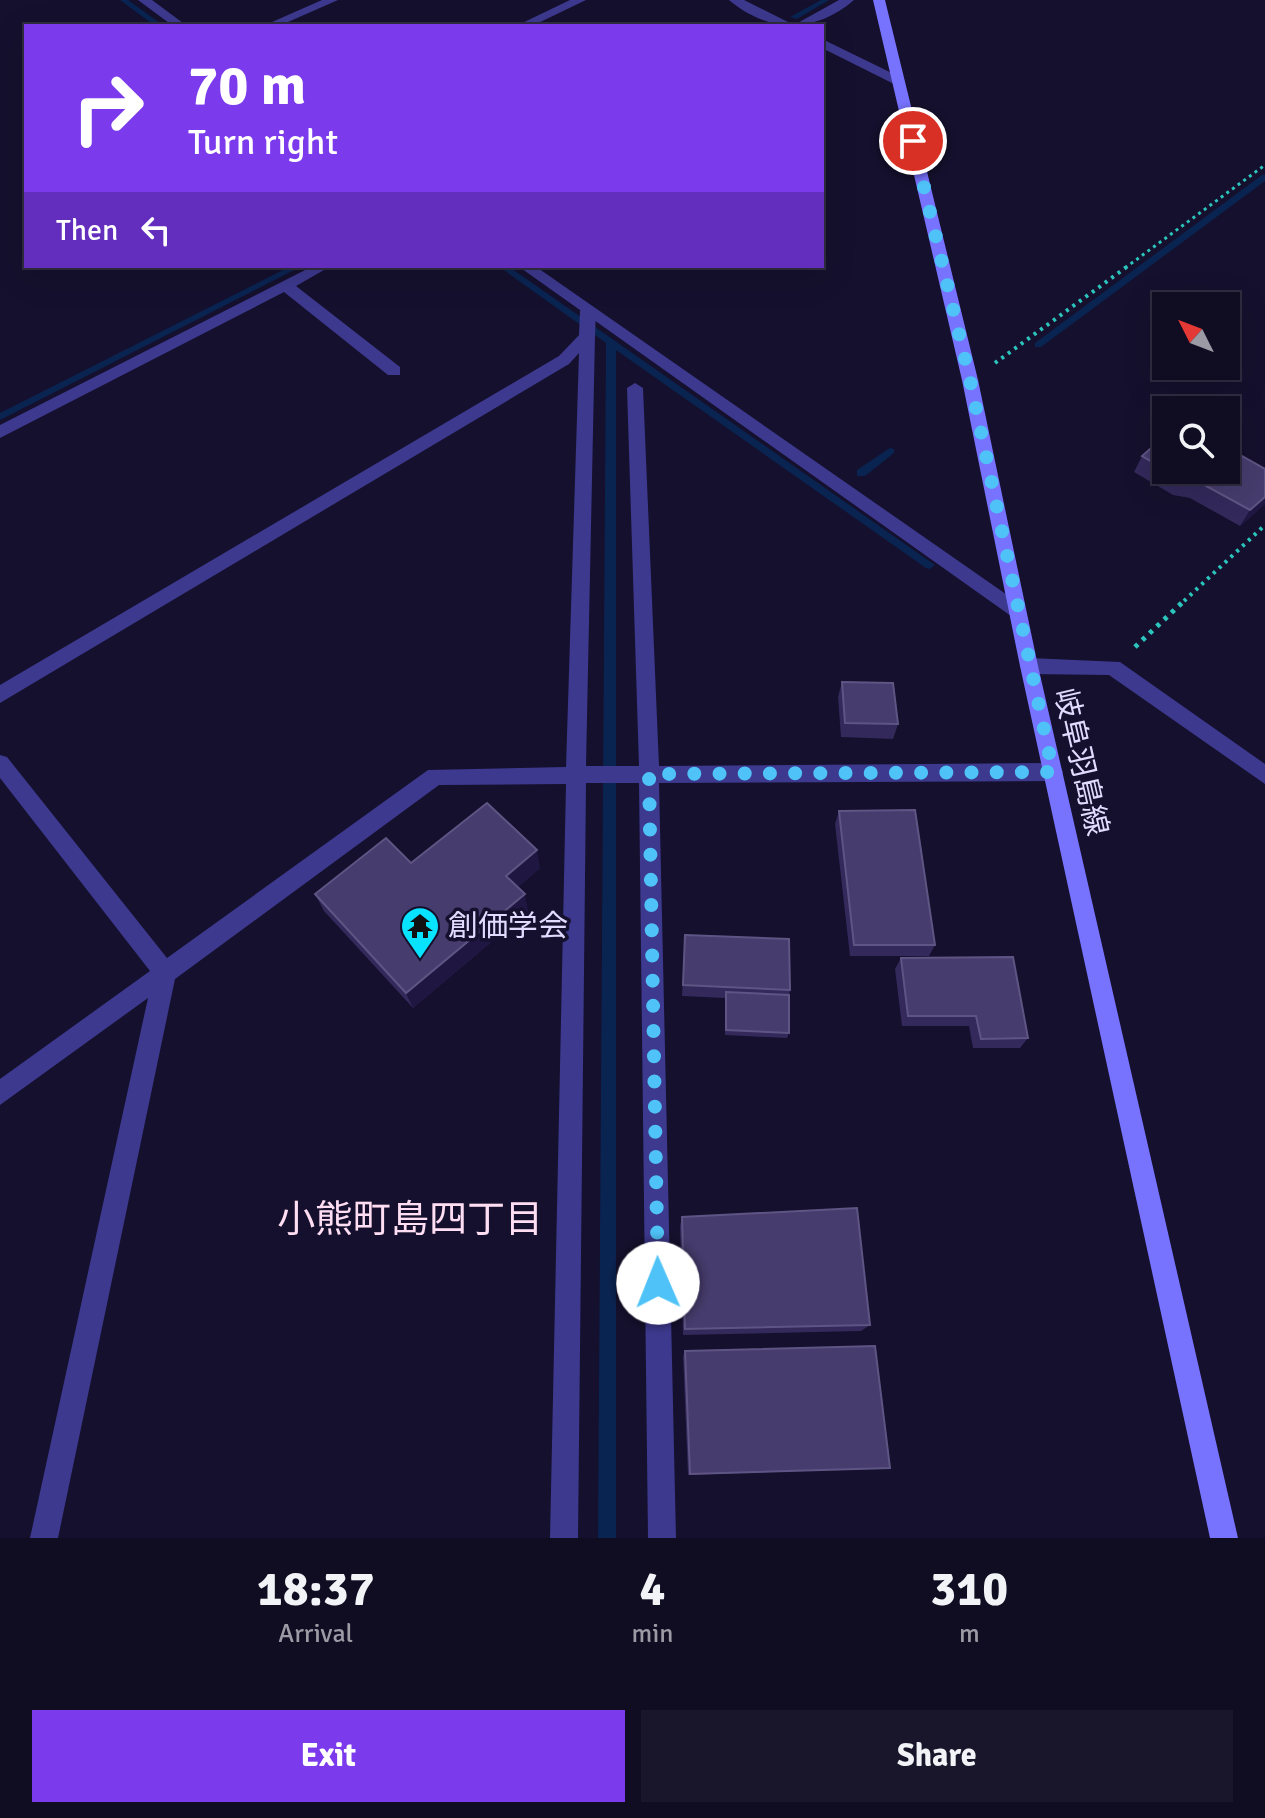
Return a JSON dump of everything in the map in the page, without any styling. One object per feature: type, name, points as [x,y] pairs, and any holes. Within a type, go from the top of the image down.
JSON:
[{"type":"main road","name":"岐阜羽島線","points":[[879,0],[970,380],[1029,666],[1224,1538]]},
{"type":"street","points":[[144,0],[178,24]]},
{"type":"street","points":[[274,24],[332,0]]},
{"type":"street","points":[[526,24],[580,0]]},
{"type":"street","points":[[735,0],[784,24]]},
{"type":"street","points":[[803,24],[848,0]]},
{"type":"street","points":[[824,44],[898,81]]},
{"type":"street","points":[[0,432],[320,268]]},
{"type":"street","points":[[528,268],[1017,611]]},
{"type":"street","points":[[286,286],[394,371]]},
{"type":"street","points":[[564,1538],[576,775],[588,311]]},
{"type":"street","points":[[0,695],[564,360],[587,335]]},
{"type":"street","points":[[635,388],[649,774],[662,1538]]},
{"type":"street","points":[[1029,666],[1113,667],[1265,775]]},
{"type":"street","points":[[0,763],[165,973]]},
{"type":"street","points":[[0,1093],[435,776],[1053,772]]},
{"type":"street","points":[[44,1538],[165,973]]},
{"type":"path","points":[[970,380],[1265,165]]},
{"type":"path","points":[[1113,667],[1265,525]]},
{"type":"building","points":[[1152,447],[1152,462],[1142,456]]},
{"type":"building","points":[[1240,455],[1265,469],[1265,497],[1250,510],[1203,484],[1240,484]]},
{"type":"building","points":[[842,682],[893,683],[898,724],[845,723]]},
{"type":"building","name":"創価学会","points":[[487,803],[537,850],[506,876],[525,894],[406,993],[315,894],[386,838],[411,863]]},
{"type":"building","points":[[915,810],[935,945],[854,945],[839,811]]},
{"type":"building","points":[[685,935],[789,939],[790,990],[683,985]]},
{"type":"building","points":[[1013,957],[1028,1038],[981,1039],[976,1016],[908,1016],[901,958]]},
{"type":"building","points":[[726,992],[789,995],[789,1033],[726,1030]]},
{"type":"building","points":[[857,1208],[870,1325],[685,1329],[682,1217]]},
{"type":"building","points":[[875,1346],[890,1468],[690,1474],[685,1351]]},
{"type":"waterway","points":[[123,0],[157,24]]},
{"type":"waterway","points":[[794,17],[826,0]]},
{"type":"waterway","points":[[1038,345],[1265,177]]},
{"type":"waterway","points":[[0,417],[294,268]]},
{"type":"waterway","points":[[505,268],[611,342]]},
{"type":"waterway","points":[[607,1538],[611,342]]},
{"type":"waterway","points":[[611,342],[930,565]]},
{"type":"waterway","points":[[861,473],[890,451]]},
{"type":"place","name":"創価学会","points":[[420,960]]},
{"type":"district","name":"小熊町島四丁目","points":[[410,1219]]},
{"type":"route","points":[[658,1283],[649,774],[1053,772],[970,380],[913,141]]}]
